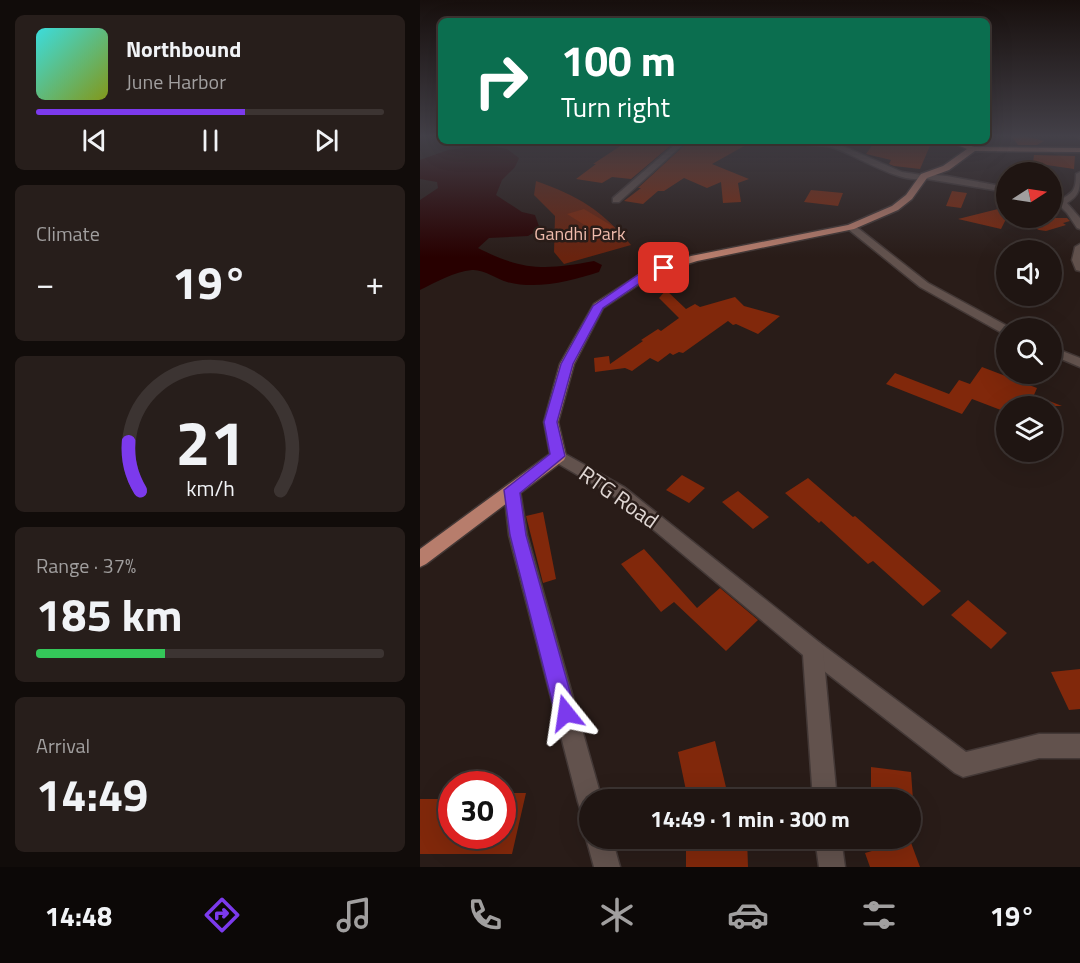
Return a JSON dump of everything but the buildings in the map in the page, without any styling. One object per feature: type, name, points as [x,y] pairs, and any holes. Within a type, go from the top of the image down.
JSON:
[{"type":"main road","name":"RTG Road","points":[[558,456],[551,422],[567,364],[598,306],[649,273],[695,258],[851,227],[895,208],[909,197],[924,176]]},
{"type":"main road","points":[[420,559],[558,456]]},
{"type":"street","points":[[616,200],[643,176]]},
{"type":"street","points":[[929,176],[996,188]]},
{"type":"street","points":[[1062,200],[1074,197],[1080,185],[1080,176]]},
{"type":"street","points":[[1062,206],[1071,211],[1080,226]]},
{"type":"street","points":[[851,227],[924,285],[996,325]]},
{"type":"street","points":[[1080,247],[1077,260],[1080,268]]},
{"type":"street","points":[[1062,355],[1080,363]]},
{"type":"street","name":"RTG Road","points":[[558,456],[618,491],[813,650],[963,765],[1039,746],[1080,746]]},
{"type":"street","points":[[512,490],[518,535],[586,789]]},
{"type":"street","points":[[813,650],[824,789]]},
{"type":"street","points":[[602,849],[607,867]]},
{"type":"street","points":[[830,849],[832,867]]},
{"type":"green space","name":"Gandhi Park","points":[[536,181],[577,198],[610,223],[631,245],[564,264],[554,252],[555,216],[534,195]]},
{"type":"shaded area","points":[[420,176],[506,176],[496,195],[522,212],[535,215],[540,229],[528,236],[489,238],[478,248],[522,265],[548,267],[594,261],[602,265],[599,272],[565,281],[530,285],[507,282],[472,270],[452,275],[420,290],[420,200],[438,188],[437,182],[420,179]]},
{"type":"route","points":[[566,713],[518,535],[512,490],[558,456],[551,422],[567,364],[598,306],[649,273],[664,268]]}]
